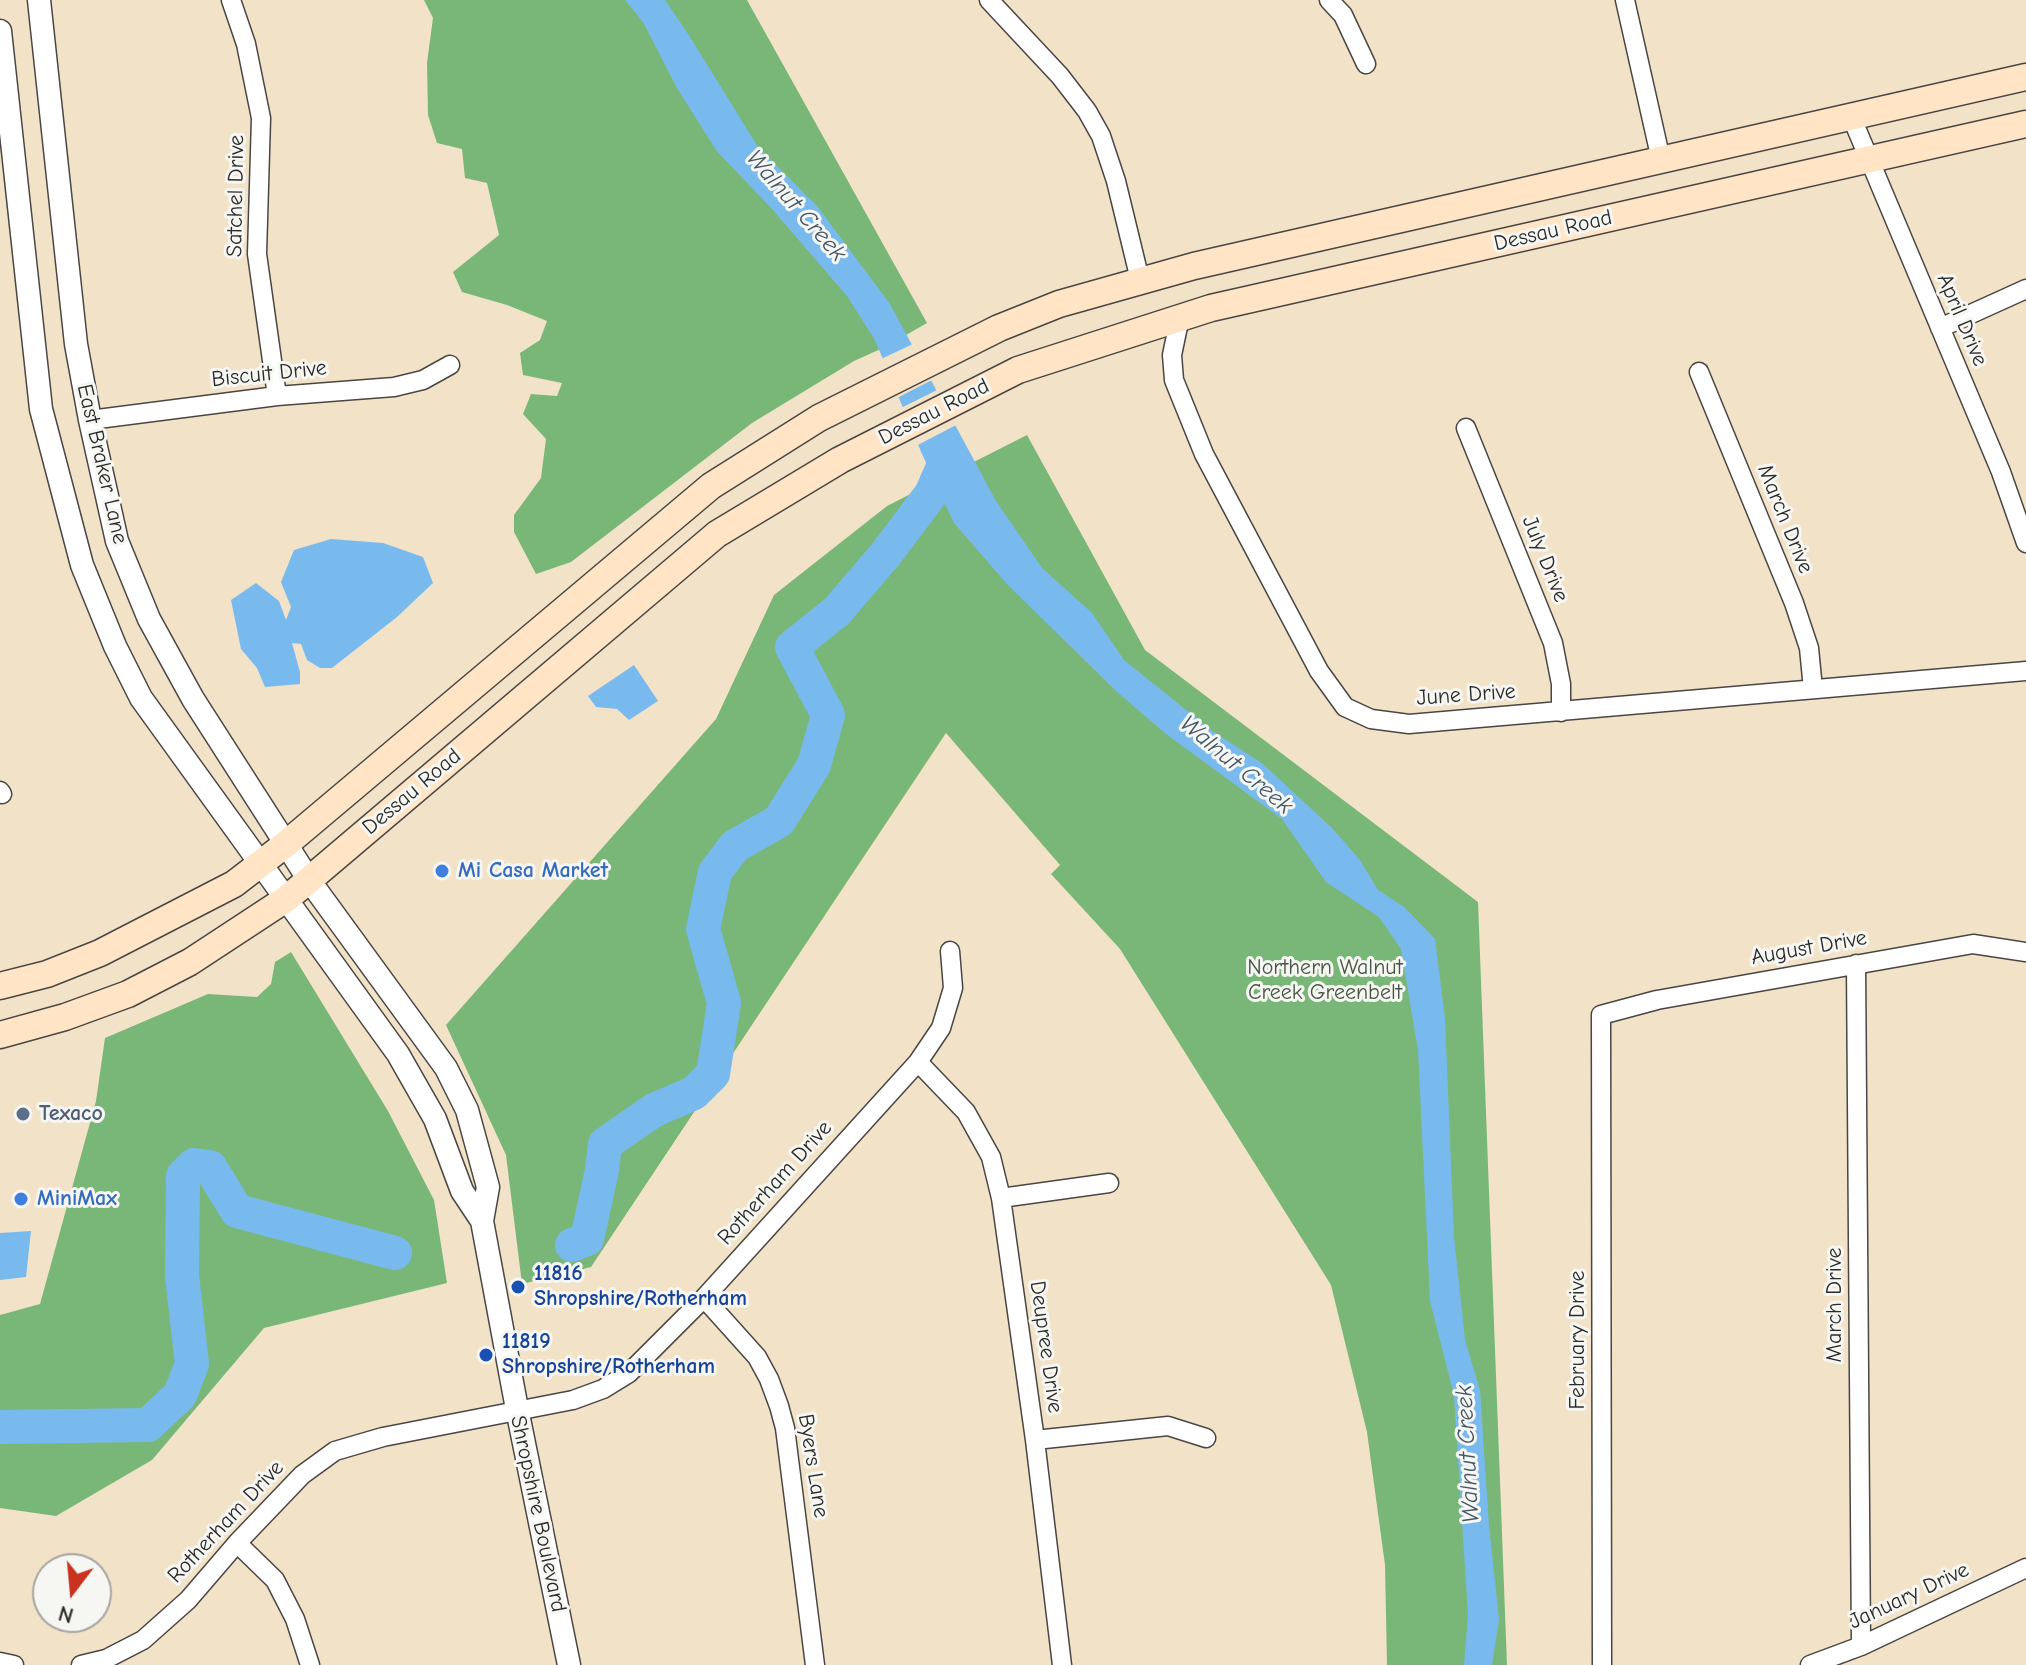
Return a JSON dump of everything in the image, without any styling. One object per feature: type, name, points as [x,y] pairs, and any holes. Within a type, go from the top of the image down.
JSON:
[{"type":"main road","name":"Dessau Road","points":[[0,986],[47,974],[100,953],[234,884],[260,866],[711,486],[819,418],[999,328],[1059,304],[1194,266],[2026,77]]},
{"type":"main road","name":"Dessau Road","points":[[0,1035],[65,1017],[128,994],[190,962],[286,899],[717,534],[840,460],[1018,370],[1180,317],[2026,124]]},
{"type":"street","name":"East Braker Lane","points":[[39,0],[76,344],[117,541],[149,619],[193,699],[309,880]]},
{"type":"street","name":"Satchel Drive","points":[[231,0],[246,44],[261,118],[257,254],[277,396]]},
{"type":"street","points":[[989,0],[1060,76],[1087,111],[1101,136],[1116,181],[1140,280]]},
{"type":"street","points":[[1329,0],[1343,15],[1366,64]]},
{"type":"street","points":[[1625,0],[1661,160]]},
{"type":"street","name":"East Braker Lane","points":[[0,31],[41,409],[82,565],[115,646],[141,698],[286,899]]},
{"type":"street","name":"April Drive","points":[[1851,116],[2001,472],[2026,543]]},
{"type":"street","points":[[1940,328],[2026,289]]},
{"type":"street","name":"June Drive","points":[[1180,317],[1172,355],[1174,380],[1204,454],[1319,671],[1345,707],[1371,719],[1409,724],[2026,671]]},
{"type":"street","name":"Biscuit Drive","points":[[90,420],[277,396],[394,387],[423,380],[450,365]]},
{"type":"street","name":"March Drive","points":[[1699,372],[1794,603],[1809,648],[1813,689]]},
{"type":"street","name":"July Drive","points":[[1466,428],[1553,643],[1561,684],[1561,712]]},
{"type":"street","name":"Shropshire Boulevard","points":[[309,880],[446,1068],[467,1110],[488,1187],[482,1221],[569,1665]]},
{"type":"street","name":"Shropshire Boulevard","points":[[286,899],[398,1054],[435,1119],[462,1191],[482,1221]]},
{"type":"street","name":"August Drive","points":[[1601,1015],[1657,1000],[1973,944],[2026,952]]},
{"type":"street","name":"Rotherham Drive","points":[[81,1665],[106,1659],[143,1640],[188,1600],[302,1475],[335,1451],[383,1437],[573,1400],[603,1389],[629,1373],[704,1298],[918,1062],[941,1028],[953,988],[950,951]]},
{"type":"street","name":"March Drive","points":[[1856,964],[1861,1646]]},
{"type":"street","name":"February Drive","points":[[1601,1015],[1602,1665]]},
{"type":"street","name":"Deupree Drive","points":[[918,1062],[966,1112],[991,1157],[1001,1198],[1062,1665]]},
{"type":"street","points":[[1001,1198],[1109,1183]]},
{"type":"street","name":"Byers Lane","points":[[704,1298],[757,1357],[779,1406],[785,1428],[815,1665]]},
{"type":"street","points":[[1035,1440],[1168,1426],[1206,1438]]},
{"type":"street","points":[[237,1543],[275,1580],[295,1619],[310,1665]]},
{"type":"street","name":"January Drive","points":[[1810,1665],[1861,1646],[2026,1568]]},
{"type":"street","points":[[0,1662],[14,1665]]},
{"type":"green space","points":[[424,0],[747,0],[927,323],[854,361],[752,423],[571,562],[536,574],[514,532],[514,515],[541,478],[546,439],[523,414],[531,394],[557,396],[562,383],[523,375],[520,353],[540,340],[547,321],[462,292],[453,272],[499,235],[487,183],[465,178],[462,149],[437,143],[428,115],[427,63],[433,18]]},
{"type":"green space","name":"Northern Walnut Creek Greenbelt","points":[[1027,435],[1145,650],[1478,902],[1507,1665],[1387,1665],[1385,1565],[1367,1432],[1331,1285],[1120,949],[1051,874],[1060,865],[946,733],[591,1267],[522,1284],[506,1155],[446,1025],[716,719],[774,595],[887,506]]},
{"type":"green space","points":[[291,952],[388,1111],[434,1200],[447,1283],[264,1328],[152,1460],[56,1516],[0,1508],[0,1315],[40,1304],[96,1101],[105,1038],[208,994],[257,997],[271,984],[275,962]]},
{"type":"water","name":"Walnut Creek","points":[[625,0],[665,0],[758,147],[817,206],[890,304],[996,501],[1042,568],[1092,613],[1124,660],[1211,730],[1263,764],[1332,828],[1360,860],[1378,890],[1404,907],[1435,939],[1445,1019],[1454,1237],[1465,1340],[1480,1390],[1499,1619],[1492,1665],[1464,1665],[1468,1615],[1454,1395],[1430,1301],[1418,1050],[1401,949],[1379,917],[1326,882],[1282,819],[1166,734],[1116,691],[1007,584],[954,523],[875,340],[847,296],[716,150],[677,88],[643,22]]},
{"type":"water","points":[[331,539],[383,543],[423,557],[433,583],[397,617],[332,668],[320,668],[307,660],[301,644],[292,643],[300,684],[265,687],[257,668],[241,649],[231,600],[256,583],[279,601],[286,620],[291,607],[281,582],[294,550]]},
{"type":"water","points":[[634,665],[658,701],[629,720],[617,709],[596,707],[588,696]]},
{"type":"water","points":[[31,1231],[26,1277],[0,1280],[0,1233]]},
{"type":"pier","points":[[915,343],[934,379],[895,399],[879,360]]},
{"type":"pier","points":[[939,389],[958,424],[914,447],[899,409]]},
{"type":"waterway","points":[[572,1245],[587,1239],[605,1144],[654,1110],[694,1093],[713,1074],[724,1003],[703,929],[715,872],[735,846],[779,821],[814,765],[828,715],[792,647],[836,612],[885,555],[931,494],[947,458]]},
{"type":"waterway","points":[[0,1427],[148,1425],[180,1395],[192,1364],[182,1276],[183,1176],[194,1165],[210,1167],[237,1211],[395,1253]]},
{"type":"place","name":"Mi Casa Market","points":[[442,871]]},
{"type":"place","name":"Texaco","points":[[23,1114]]},
{"type":"place","name":"MiniMax","points":[[21,1199]]},
{"type":"place","name":"11816 Shropshire/Rotherham","points":[[518,1287]]},
{"type":"place","name":"11819 Shropshire/Rotherham","points":[[486,1355]]}]
